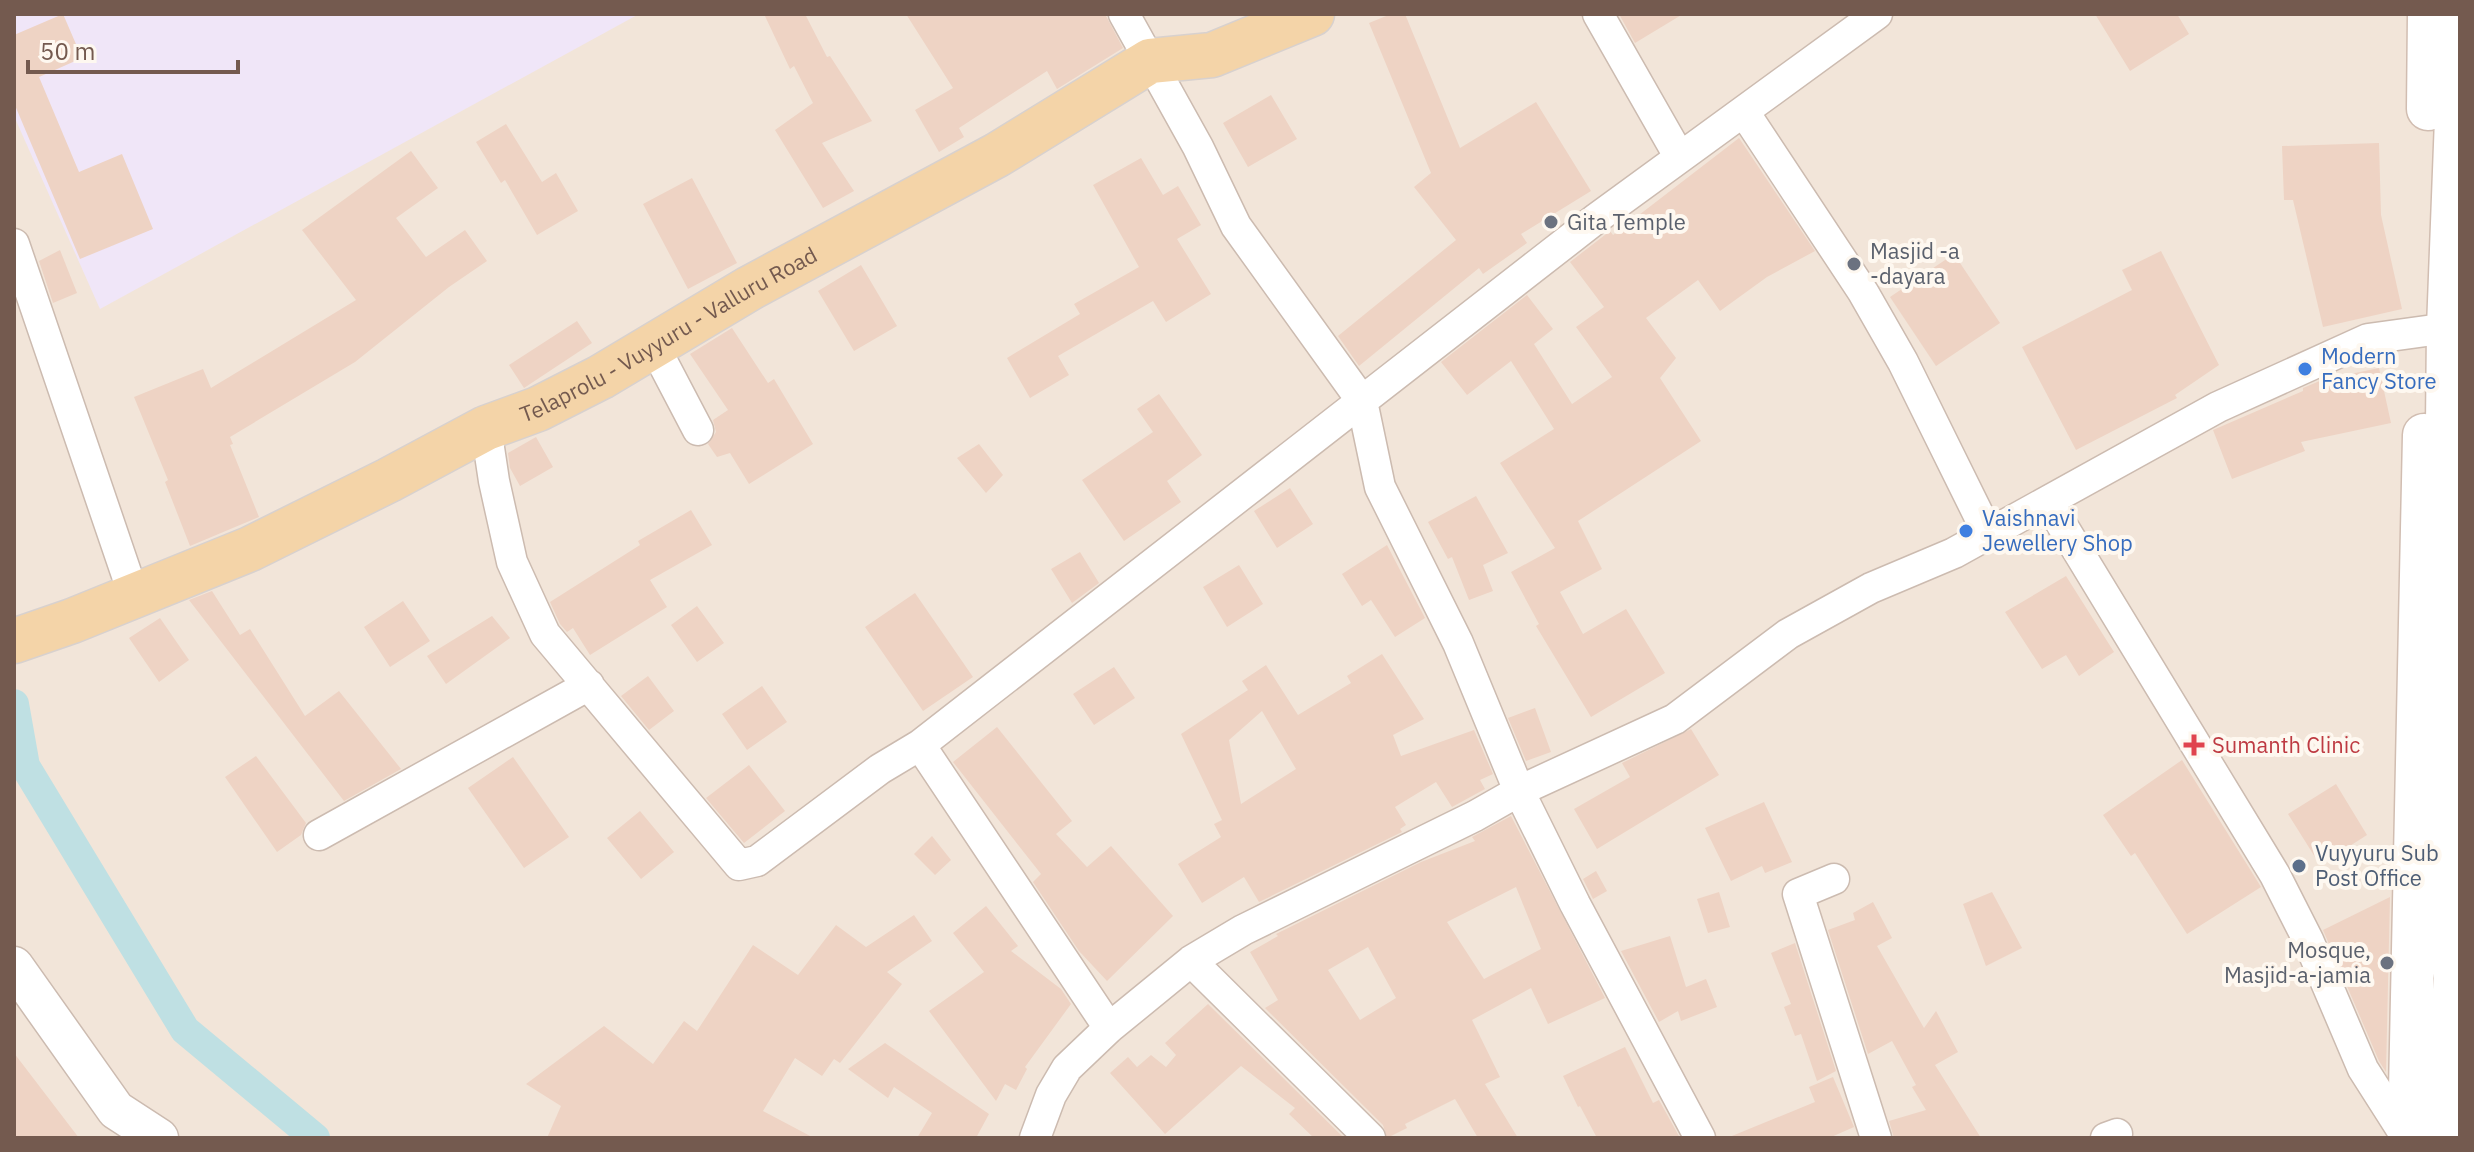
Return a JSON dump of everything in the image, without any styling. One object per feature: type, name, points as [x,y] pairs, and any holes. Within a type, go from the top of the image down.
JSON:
[{"type":"main road","name":"Telaprolu - Vuyyuru - Valluru Road","points":[[14,641],[72,621],[250,549],[486,428],[538,409],[654,346],[774,274],[997,155],[1150,61],[1212,55],[1312,14]]},
{"type":"main road","points":[[2429,14],[2437,330],[2455,507],[2453,641],[2442,834],[2455,978],[2444,1138]]},
{"type":"main road","points":[[2408,1138],[2422,597],[2460,14]]},
{"type":"street","points":[[1124,14],[1198,147],[1236,226],[1362,401],[1380,487],[1458,643],[1519,791],[1575,904],[1700,1138]]},
{"type":"street","points":[[1598,14],[1679,156]]},
{"type":"street","points":[[486,428],[512,562],[545,634],[739,865],[757,861],[880,769],[920,745],[1679,156],[1877,14]]},
{"type":"street","points":[[1744,112],[1863,292],[1896,350],[1988,534]]},
{"type":"street","points":[[14,244],[134,596]]},
{"type":"street","points":[[1035,1138],[1051,1095],[1067,1068],[1109,1028],[1191,961],[1243,930],[1475,816],[1519,791],[1675,719],[1788,634],[1871,588],[1954,553],[2218,407],[2368,339],[2437,330]]},
{"type":"street","points":[[654,346],[698,430]]},
{"type":"street","points":[[2048,502],[2275,875],[2308,940],[2363,1069],[2408,1138]]},
{"type":"street","points":[[319,835],[589,685]]},
{"type":"street","points":[[920,745],[1109,1028]]},
{"type":"street","points":[[1834,879],[1798,894],[1876,1138]]},
{"type":"street","points":[[1191,961],[1370,1138]]},
{"type":"street","points":[[14,966],[116,1110],[159,1138]]},
{"type":"shaded area","points":[[14,14],[2460,14],[2460,1138],[14,1138]]},
{"type":"shaded area","points":[[14,14],[639,14],[100,309],[14,116]]},
{"type":"building","points":[[63,14],[82,58],[39,77],[79,172],[122,154],[153,229],[80,259],[14,103],[14,35]]},
{"type":"building","points":[[764,14],[805,14],[827,57],[830,56],[872,121],[822,143],[854,191],[823,208],[775,130],[813,103],[794,66],[790,69]]},
{"type":"building","points":[[906,14],[1105,14],[1123,48],[1057,89],[1047,71],[959,128],[964,137],[939,152],[915,110],[953,88]]},
{"type":"building","points":[[1391,14],[1405,14],[1460,148],[1536,102],[1591,191],[1521,234],[1527,243],[1483,274],[1479,268],[1359,366],[1338,336],[1456,240],[1414,187],[1431,173],[1369,23]]},
{"type":"building","points":[[1619,14],[1683,14],[1635,43]]},
{"type":"building","points":[[2095,14],[2177,14],[2189,34],[2130,71]]},
{"type":"building","points":[[1271,95],[1297,139],[1248,167],[1223,123]]},
{"type":"building","points":[[506,124],[542,182],[556,173],[578,211],[537,235],[505,180],[501,183],[476,142]]},
{"type":"building","points":[[1739,138],[1815,251],[1767,277],[1720,311],[1698,280],[1646,318],[1676,358],[1660,378],[1701,441],[1578,521],[1602,569],[1560,592],[1583,634],[1626,609],[1665,673],[1591,717],[1536,626],[1539,624],[1511,572],[1555,548],[1500,463],[1554,429],[1511,361],[1467,395],[1441,362],[1527,295],[1553,329],[1534,344],[1572,404],[1612,377],[1576,327],[1604,307],[1570,262],[1610,231],[1613,235]]},
{"type":"building","points":[[2379,143],[2381,215],[2402,309],[2323,327],[2293,200],[2284,200],[2282,146]]},
{"type":"building","points":[[411,151],[438,188],[396,218],[426,257],[465,230],[487,261],[449,287],[355,362],[230,437],[233,444],[230,445],[259,517],[190,546],[165,482],[168,480],[134,397],[203,369],[211,388],[356,300],[302,230]]},
{"type":"building","points":[[1141,158],[1163,195],[1178,186],[1201,225],[1177,239],[1211,294],[1166,322],[1153,301],[1058,356],[1069,375],[1030,398],[1007,358],[1080,314],[1074,304],[1139,267],[1093,185]]},
{"type":"building","points":[[692,178],[737,263],[688,289],[643,204]]},
{"type":"building","points":[[60,250],[77,293],[53,303],[39,261]]},
{"type":"building","points":[[2161,251],[2219,365],[2175,395],[2177,398],[2076,450],[2022,347],[2132,290],[2122,270]]},
{"type":"building","points":[[1954,254],[2000,323],[1936,366],[1890,297]]},
{"type":"building","points":[[861,265],[897,326],[854,351],[818,291]]},
{"type":"building","points":[[577,321],[592,343],[524,388],[509,365]]},
{"type":"building","points":[[732,328],[768,383],[774,379],[813,444],[749,484],[730,453],[717,457],[708,444],[716,432],[713,420],[728,410],[690,354]]},
{"type":"building","points":[[2379,368],[2391,423],[2301,442],[2305,451],[2232,479],[2213,430],[2322,380]]},
{"type":"building","points":[[1159,394],[1202,455],[1167,481],[1181,502],[1124,541],[1082,480],[1153,432],[1137,409]]},
{"type":"building","points":[[536,437],[553,467],[520,486],[510,468],[508,453]]},
{"type":"building","points":[[979,444],[1003,475],[986,493],[957,458]]},
{"type":"building","points":[[1290,488],[1313,524],[1277,548],[1254,511]]},
{"type":"building","points":[[1476,496],[1508,553],[1483,565],[1493,591],[1469,600],[1452,557],[1448,559],[1428,522]]},
{"type":"building","points":[[691,510],[712,545],[650,580],[667,607],[590,655],[573,628],[567,632],[560,624],[550,602],[640,545],[638,541]]},
{"type":"building","points":[[1387,545],[1425,618],[1395,637],[1371,600],[1362,606],[1342,574]]},
{"type":"building","points":[[1080,552],[1099,583],[1072,603],[1051,569]]},
{"type":"building","points":[[1239,565],[1263,604],[1227,627],[1203,587]]},
{"type":"building","points":[[2066,576],[2114,652],[2079,676],[2066,655],[2042,669],[2005,612]]},
{"type":"building","points":[[212,591],[240,635],[250,629],[305,716],[339,691],[401,769],[344,801],[189,600]]},
{"type":"building","points":[[915,593],[973,677],[923,711],[865,627]]},
{"type":"building","points":[[403,601],[430,641],[390,667],[364,627]]},
{"type":"building","points":[[697,606],[724,643],[697,662],[671,625]]},
{"type":"building","points":[[492,616],[510,638],[446,684],[427,656]]},
{"type":"building","points":[[160,618],[189,660],[159,682],[129,638]]},
{"type":"building","points":[[1382,654],[1424,719],[1393,735],[1401,756],[1474,730],[1493,774],[1480,780],[1485,789],[1452,807],[1436,782],[1395,807],[1406,825],[1400,829],[1402,832],[1259,902],[1244,877],[1202,903],[1178,864],[1221,837],[1214,824],[1222,820],[1181,734],[1248,690],[1242,681],[1266,665],[1298,715],[1351,683],[1347,676]],"holes":[[[1262,711],[1296,769],[1241,804],[1229,740]]]},
{"type":"building","points":[[1114,667],[1135,698],[1094,725],[1073,694]]},
{"type":"building","points":[[648,676],[674,711],[649,730],[621,696]]},
{"type":"building","points":[[762,686],[787,722],[747,750],[722,714]]},
{"type":"building","points":[[1535,708],[1551,752],[1526,761],[1508,718]]},
{"type":"building","points":[[997,727],[1072,821],[1056,834],[1087,867],[1111,846],[1173,916],[1107,981],[1079,951],[1033,882],[1041,874],[953,762]]},
{"type":"building","points":[[1691,729],[1719,775],[1597,849],[1574,809],[1630,777],[1622,763]]},
{"type":"building","points":[[256,756],[306,823],[301,835],[277,852],[225,777]]},
{"type":"building","points":[[513,757],[569,837],[524,868],[468,788]]},
{"type":"building","points":[[2182,760],[2261,887],[2187,934],[2135,853],[2131,856],[2103,815]]},
{"type":"building","points":[[749,765],[785,811],[744,843],[706,798]]},
{"type":"building","points":[[2336,784],[2367,835],[2320,865],[2288,814]]},
{"type":"building","points":[[1764,802],[1792,862],[1765,873],[1762,866],[1731,881],[1705,828]]},
{"type":"building","points":[[640,811],[674,852],[641,879],[607,838]]},
{"type":"building","points":[[1511,816],[1605,998],[1548,1024],[1531,988],[1472,1020],[1500,1077],[1485,1084],[1518,1138],[1478,1138],[1455,1099],[1405,1124],[1407,1128],[1387,1138],[1383,1125],[1265,1008],[1278,1000],[1250,952],[1278,936],[1276,934],[1421,862],[1475,841],[1472,837]],"holes":[[[1516,887],[1541,949],[1484,979],[1447,922]],[[1368,947],[1396,998],[1360,1020],[1328,970]]]},
{"type":"building","points":[[932,836],[951,860],[935,875],[914,854]]},
{"type":"building","points":[[1596,871],[1607,891],[1593,899],[1583,879]]},
{"type":"building","points":[[1719,892],[1730,927],[1708,933],[1697,899]]},
{"type":"building","points":[[1992,892],[2022,948],[1986,966],[1963,904]]},
{"type":"building","points":[[2390,897],[2386,1072],[2323,930]]},
{"type":"building","points":[[1873,902],[1892,938],[1877,946],[1924,1028],[1936,1011],[1958,1052],[1935,1065],[1981,1138],[1894,1138],[1889,1121],[1926,1110],[1892,1041],[1868,1054],[1828,930],[1855,920],[1853,913]]},
{"type":"building","points":[[986,906],[1018,946],[1011,951],[1061,989],[1071,1004],[1025,1067],[1027,1069],[1016,1090],[1005,1084],[996,1101],[929,1011],[984,972],[953,933]]},
{"type":"building","points":[[914,915],[932,941],[887,972],[902,984],[840,1063],[834,1059],[822,1076],[795,1058],[763,1111],[814,1138],[547,1138],[561,1106],[526,1084],[604,1026],[653,1064],[684,1021],[697,1031],[753,945],[798,975],[836,925],[866,947]]},
{"type":"building","points":[[1670,936],[1686,987],[1706,979],[1717,1007],[1681,1021],[1678,1011],[1659,1022],[1621,951]]},
{"type":"building","points":[[1795,943],[1836,1071],[1817,1081],[1801,1034],[1795,1036],[1784,1007],[1791,1004],[1771,953]]},
{"type":"building","points":[[1208,1004],[1344,1138],[1314,1138],[1289,1114],[1295,1108],[1241,1066],[1165,1134],[1110,1073],[1128,1057],[1137,1067],[1151,1055],[1166,1067],[1176,1055],[1165,1043]]},
{"type":"building","points":[[885,1043],[989,1114],[976,1138],[917,1138],[932,1113],[894,1087],[888,1098],[848,1069]]},
{"type":"building","points":[[1625,1047],[1653,1103],[1659,1100],[1680,1138],[1597,1138],[1578,1107],[1563,1076]]},
{"type":"building","points":[[14,1053],[79,1138],[14,1138]]},
{"type":"building","points":[[1833,1077],[1854,1127],[1829,1138],[1727,1138],[1815,1102],[1809,1087]]},
{"type":"waterway","points":[[14,704],[25,766],[185,1030],[315,1138]]},
{"type":"place","name":"Gita Temple","points":[[1551,222]]},
{"type":"place","name":"Masjid -a -dayara","points":[[1854,264]]},
{"type":"place","name":"Modern Fancy Store","points":[[2305,369]]},
{"type":"place","name":"Vaishnavi Jewellery Shop","points":[[1966,531]]},
{"type":"place","name":"Sumanth Clinic","points":[[2194,745]]},
{"type":"place","name":"Vuyyuru Sub Post Office","points":[[2299,866]]},
{"type":"place","name":"Mosque, Masjid-a-jamia","points":[[2387,963]]}]
